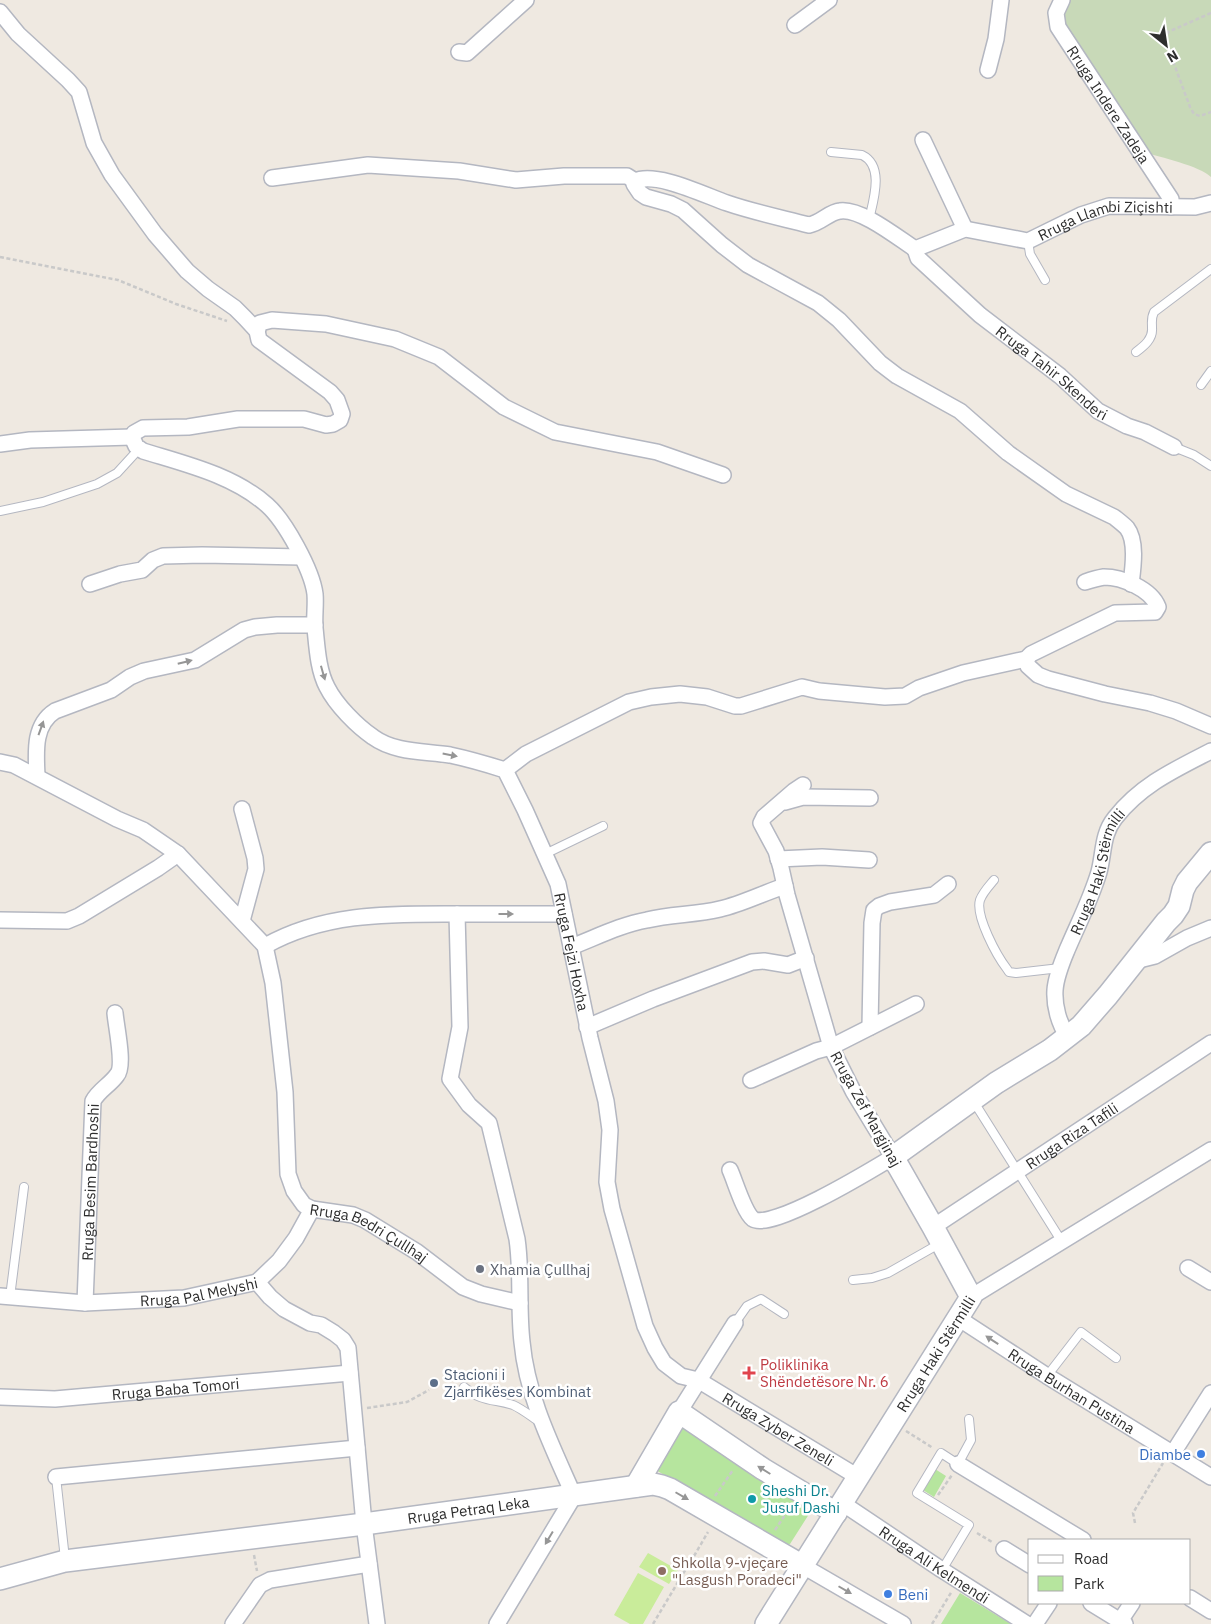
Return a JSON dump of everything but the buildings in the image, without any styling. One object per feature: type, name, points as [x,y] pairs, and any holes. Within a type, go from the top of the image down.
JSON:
[{"type":"street","points":[[459,52],[467,54],[526,0]]},
{"type":"street","points":[[795,25],[829,0]]},
{"type":"street","points":[[988,70],[996,39],[1001,0]]},
{"type":"street","name":"Rruga Indere Zadeja","points":[[1062,0],[1056,13],[1058,27],[1170,199],[1172,207]]},
{"type":"street","points":[[0,12],[18,34],[79,92],[94,144],[112,175],[172,255],[208,289],[235,308],[257,331],[260,340],[330,392],[338,400],[342,414],[340,420],[326,425],[304,419],[277,418],[238,419],[188,427],[143,428],[134,433],[136,443]]},
{"type":"street","points":[[915,249],[965,229],[923,140]]},
{"type":"street","name":"Rruga Tahir Skenderi","points":[[272,178],[368,165],[459,171],[516,180],[564,176],[627,176],[635,181],[640,179],[657,179],[708,195],[726,203],[809,224],[816,223],[832,213],[850,211],[885,228],[915,249],[918,258],[980,315],[1060,376],[1098,411],[1174,447]]},
{"type":"street","points":[[635,181],[634,184],[640,193],[651,199],[671,204],[683,210],[722,245],[748,265],[818,303],[839,320],[880,363],[897,376],[960,411],[1008,453],[1066,494],[1121,522],[1130,534],[1132,546],[1133,568],[1131,584]]},
{"type":"street","name":"Rruga Llambi Ziçishti","points":[[965,229],[1028,241],[1081,215],[1109,206],[1194,207],[1211,203]]},
{"type":"street","points":[[257,331],[260,323],[272,320],[326,324],[395,339],[439,357],[504,407],[554,432],[657,452],[723,475]]},
{"type":"street","points":[[0,444],[30,440],[136,443],[236,484],[267,505],[283,524],[301,557],[311,577],[315,595],[317,648],[327,688],[356,723],[375,738],[408,751],[428,751],[451,755],[505,770],[526,754],[629,702],[680,694],[707,697],[735,706],[741,706],[802,688],[863,696],[905,696],[919,688],[963,672],[1026,659],[1031,654],[1115,613],[1155,612],[1158,607],[1146,592],[1131,584],[1106,577],[1085,582]]},
{"type":"street","points":[[90,584],[120,574],[142,570],[154,560],[164,556],[301,557]]},
{"type":"street","points":[[37,776],[38,736],[43,721],[54,711],[111,690],[130,677],[144,671],[194,660],[244,630],[277,625],[315,625]]},
{"type":"street","points":[[1026,659],[1028,666],[1038,675],[1048,679],[1150,702],[1185,714],[1211,726]]},
{"type":"street","name":"Rruga Haki Stërmilli","points":[[1068,1037],[1061,1027],[1055,991],[1060,968],[1098,872],[1105,835],[1113,820],[1157,779],[1211,751]]},
{"type":"street","points":[[0,762],[14,765],[143,830],[178,854],[265,946],[283,936],[310,926],[342,919],[401,913],[564,914]]},
{"type":"street","name":"Rruga Fejzi Hoxha","points":[[505,770],[558,884],[587,1027],[606,1101],[610,1130],[607,1182],[610,1200],[645,1326],[664,1363],[681,1376],[698,1380]]},
{"type":"street","points":[[779,804],[804,785]]},
{"type":"street","points":[[779,804],[803,797],[870,798]]},
{"type":"street","name":"Rruga Zef Margjinaj","points":[[779,804],[764,817],[761,823],[772,842],[778,859],[831,1047],[853,1091],[893,1157],[971,1298]]},
{"type":"street","points":[[242,809],[255,858],[256,869],[242,921]]},
{"type":"street","points":[[730,1170],[746,1207],[752,1218],[757,1220],[783,1215],[801,1208],[893,1157],[1008,1076],[1050,1050],[1081,1026],[1166,922],[1174,915],[1187,882],[1211,853]]},
{"type":"street","points":[[0,920],[67,921],[79,916],[178,854]]},
{"type":"street","points":[[778,859],[822,857],[870,860]]},
{"type":"street","points":[[870,1027],[872,923],[874,910],[890,902],[934,895],[948,884]]},
{"type":"street","points":[[571,947],[629,924],[666,916],[721,909],[785,886]]},
{"type":"street","points":[[457,914],[460,1027],[450,1079],[469,1105],[489,1122],[518,1239],[522,1341],[525,1367],[531,1392],[542,1423],[574,1496],[497,1624]]},
{"type":"street","points":[[1135,961],[1155,956],[1187,938],[1211,928]]},
{"type":"street","name":"Rruga Bedri Çullhaj","points":[[265,946],[273,982],[285,1092],[288,1174],[298,1199],[312,1209],[353,1215],[365,1220],[417,1252],[463,1287],[481,1294],[520,1303]]},
{"type":"street","points":[[587,1027],[653,999],[752,962],[764,961],[788,965],[806,958]]},
{"type":"street","points":[[752,1080],[816,1051],[831,1047],[916,1004]]},
{"type":"street","name":"Rruga Besim Bardhoshi","points":[[85,1303],[93,1101],[97,1094],[118,1075],[121,1065],[115,1013]]},
{"type":"street","name":"Rruga Riza Tafili","points":[[937,1235],[1017,1170],[1211,1043]]},
{"type":"street","name":"Rruga Haki Stërmilli","points":[[766,1624],[971,1298],[1211,1150]]},
{"type":"street","points":[[257,1282],[279,1261],[296,1238],[312,1209]]},
{"type":"street","points":[[1188,1268],[1211,1282]]},
{"type":"street","name":"Rruga Pal Melyshi","points":[[5,1297],[85,1303],[184,1298],[257,1282],[284,1310],[310,1324],[321,1325],[343,1340],[348,1348],[364,1524],[377,1624]]},
{"type":"street","name":"Rruga Burhan Pustina","points":[[958,1318],[1047,1376],[1211,1477]]},
{"type":"street","points":[[636,1486],[698,1380],[735,1323]]},
{"type":"street","name":"Rruga Baba Tomori","points":[[0,1397],[55,1399],[350,1374]]},
{"type":"street","name":"Rruga Zyber Zeneli","points":[[698,1380],[858,1477]]},
{"type":"street","points":[[1172,1453],[1211,1393]]},
{"type":"street","points":[[679,1412],[742,1455],[800,1491],[839,1508]]},
{"type":"street","points":[[56,1476],[357,1448]]},
{"type":"street","points":[[958,1464],[1081,1539]]},
{"type":"street","name":"Rruga Petraq Leka","points":[[0,1579],[65,1561],[364,1524],[653,1484],[662,1486],[766,1544],[903,1624]]},
{"type":"street","name":"Rruga Ali Kelmendi","points":[[839,1508],[1027,1624]]},
{"type":"street","points":[[1004,1549],[1028,1564]]},
{"type":"street","points":[[232,1624],[260,1585],[270,1580],[369,1564]]},
{"type":"street","points":[[1191,1599],[1211,1611]]},
{"type":"street","points":[[1035,1624],[1048,1604]]},
{"type":"street","points":[[1093,1604],[1123,1622],[1132,1604]]},
{"type":"lane","points":[[831,152],[862,155],[867,157],[873,167],[876,176],[876,186],[869,220]]},
{"type":"lane","points":[[1028,241],[1030,254],[1045,280]]},
{"type":"lane","points":[[1136,352],[1151,337],[1153,331],[1151,318],[1154,312],[1211,269]]},
{"type":"lane","points":[[1201,386],[1211,371]]},
{"type":"lane","points":[[0,511],[42,502],[97,484],[117,473],[136,443]]},
{"type":"lane","name":"Rruga Tahir Skenderi","points":[[1174,447],[1194,455],[1211,466]]},
{"type":"lane","points":[[545,854],[603,826]]},
{"type":"lane","points":[[994,880],[980,900],[980,907],[991,944],[1006,969],[1009,972],[1016,972],[1060,968]]},
{"type":"lane","points":[[973,1100],[1062,1242]]},
{"type":"lane","points":[[5,1297],[24,1187]]},
{"type":"lane","points":[[853,1280],[872,1278],[888,1273],[937,1235]]},
{"type":"lane","points":[[735,1323],[747,1306],[761,1299],[784,1314]]},
{"type":"lane","points":[[1047,1376],[1080,1332],[1116,1358]]},
{"type":"lane","points":[[464,1387],[481,1398],[513,1405],[542,1423]]},
{"type":"lane","points":[[942,1570],[969,1525],[916,1493],[941,1452],[958,1464],[971,1440],[969,1419]]},
{"type":"lane","points":[[56,1476],[65,1561]]},
{"type":"path","points":[[1211,13],[1168,32],[1166,37],[1166,42],[1190,107],[1197,116],[1211,112]]},
{"type":"path","points":[[0,258],[118,280],[176,304],[226,321]]},
{"type":"path","points":[[353,1409],[407,1402],[429,1390]]},
{"type":"path","points":[[905,1430],[941,1452]]},
{"type":"path","points":[[1134,1523],[1133,1514],[1172,1453]]},
{"type":"path","points":[[694,1556],[712,1525],[711,1502],[742,1455]]},
{"type":"path","points":[[934,1503],[958,1464]]},
{"type":"path","points":[[766,1544],[800,1491]]},
{"type":"path","points":[[967,1527],[1004,1549]]},
{"type":"path","points":[[653,1624],[687,1567]]},
{"type":"path","points":[[932,1624],[959,1581]]},
{"type":"green space","points":[[1068,0],[1211,0],[1211,177],[1198,169],[1143,152],[1061,18]]},
{"type":"green space","points":[[677,1423],[809,1506],[811,1511],[790,1544],[785,1545],[654,1469]]},
{"type":"green space","points":[[935,1469],[946,1476],[934,1497],[923,1490]]},
{"type":"green space","points":[[648,1553],[678,1570],[669,1584],[639,1567]]},
{"type":"green space","points":[[638,1573],[664,1587],[643,1624],[630,1624],[614,1615]]},
{"type":"green space","points":[[960,1593],[1011,1624],[941,1624]]},
{"type":"place","name":"Xhamia Çullhaj","points":[[480,1269]]},
{"type":"place","name":"Poliklinika Shëndetësore Nr. 6","points":[[749,1373]]},
{"type":"place","name":"Stacioni i Zjarrfikëses Kombinat","points":[[434,1383]]},
{"type":"place","name":"Diambe","points":[[1201,1454]]},
{"type":"place","name":"Sheshi Dr. Jusuf Dashi","points":[[752,1499]]},
{"type":"place","name":"Shkolla 9-vjeçare \"Lasgush Poradeci\"","points":[[662,1571]]},
{"type":"place","name":"Beni","points":[[888,1594]]}]
